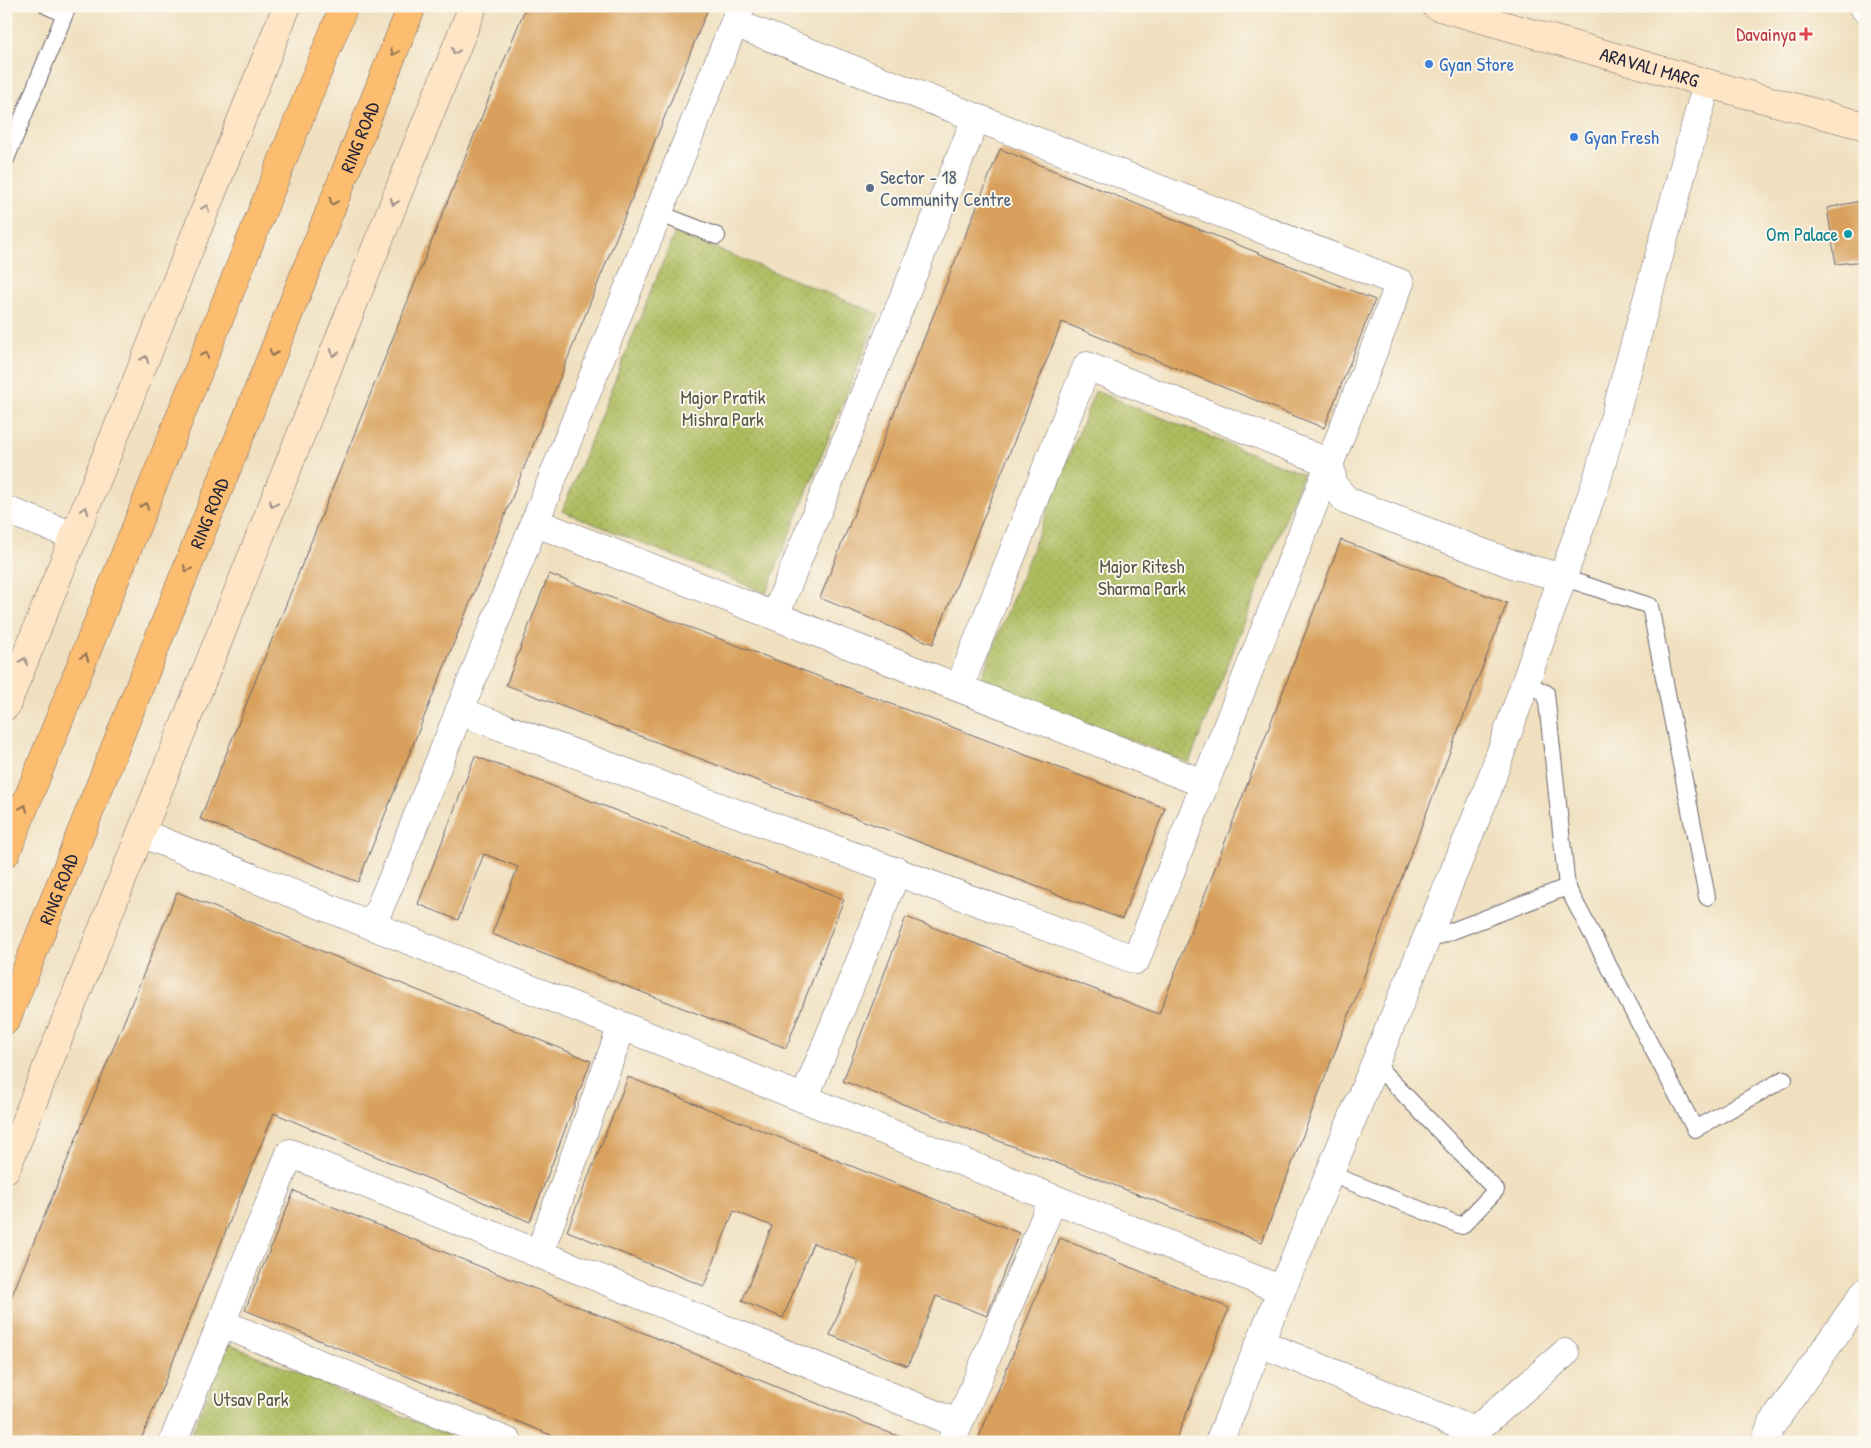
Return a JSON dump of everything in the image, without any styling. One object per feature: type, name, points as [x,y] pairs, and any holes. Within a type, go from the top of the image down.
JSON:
[{"type":"highway","points":[[6,853],[344,6]]},
{"type":"highway","name":"RING ROAD","points":[[6,1020],[412,6]]},
{"type":"street","points":[[6,706],[287,6]]},
{"type":"street","points":[[6,1169],[473,6]]},
{"type":"street","name":"ARAVALI MARG","points":[[1436,6],[1707,84],[1865,126]]},
{"type":"street","points":[[372,925],[396,870],[458,711],[738,15],[976,118],[1400,283],[1136,960],[458,711]]},
{"type":"street","points":[[1219,1442],[1486,794],[1564,578],[1597,480],[1707,84]]},
{"type":"street","points":[[774,616],[976,118]]},
{"type":"street","points":[[959,688],[1086,366],[1330,463]]},
{"type":"street","points":[[1330,463],[1333,485],[1347,501],[1515,565],[1564,578]]},
{"type":"street","points":[[6,510],[74,536]]},
{"type":"street","points":[[534,522],[1205,784]]},
{"type":"street","points":[[141,833],[1282,1290]]},
{"type":"street","points":[[804,1099],[897,871]]},
{"type":"street","points":[[539,1254],[622,1026]]},
{"type":"street","points":[[173,1442],[290,1152],[539,1254],[955,1433],[1053,1199]]},
{"type":"street","points":[[1765,1442],[1771,1426],[1865,1292]]},
{"type":"street","points":[[221,1323],[472,1435],[508,1442]]},
{"type":"street","points":[[1260,1343],[1468,1437],[1565,1353]]},
{"type":"lane","points":[[6,159],[67,10],[47,6]]},
{"type":"lane","points":[[658,213],[718,236]]},
{"type":"lane","points":[[1564,578],[1650,606],[1707,897]]},
{"type":"lane","points":[[1525,683],[1546,693],[1566,887],[1695,1129],[1784,1079]]},
{"type":"lane","points":[[1426,941],[1566,887]]},
{"type":"lane","points":[[1330,1174],[1462,1226],[1496,1190],[1375,1064]]},
{"type":"green space","name":"Major Pratik Mishra Park","points":[[675,232],[879,314],[766,593],[562,511]]},
{"type":"green space","name":"Major Ritesh Sharma Park","points":[[1095,391],[1303,474],[1189,763],[980,681]]},
{"type":"green space","name":"Utsav Park","points":[[228,1344],[448,1435],[445,1442],[188,1442]]},
{"type":"building","points":[[526,6],[709,6],[358,882],[200,819]]},
{"type":"building","points":[[1000,149],[1375,300],[1324,428],[1062,322],[933,644],[820,598]]},
{"type":"building","name":"Om Palace","points":[[1865,200],[1865,261],[1836,264],[1827,208]]},
{"type":"building","points":[[1341,540],[1507,603],[1262,1242],[843,1081],[906,917],[1159,1014]]},
{"type":"building","points":[[549,574],[1165,808],[1122,919],[506,685]]},
{"type":"building","points":[[475,756],[844,899],[786,1048],[492,934],[518,867],[484,854],[458,920],[418,904]]},
{"type":"building","points":[[177,892],[591,1061],[530,1222],[274,1113],[140,1442],[6,1442],[6,1310]]},
{"type":"building","points":[[628,1077],[1019,1233],[987,1316],[936,1296],[908,1366],[830,1335],[859,1261],[813,1243],[783,1318],[742,1301],[772,1226],[734,1211],[704,1286],[567,1231]]},
{"type":"building","points":[[294,1191],[912,1442],[568,1442],[245,1310]]},
{"type":"building","points":[[1060,1238],[1229,1308],[1175,1442],[977,1442]]},
{"type":"place","name":"Davainya","points":[[1806,34]]},
{"type":"place","name":"Gyan Store","points":[[1429,64]]},
{"type":"place","name":"Gyan Fresh","points":[[1574,137]]},
{"type":"place","name":"Sector - 18 Community Centre","points":[[870,188]]},
{"type":"place","name":"Om Palace","points":[[1848,234]]}]
